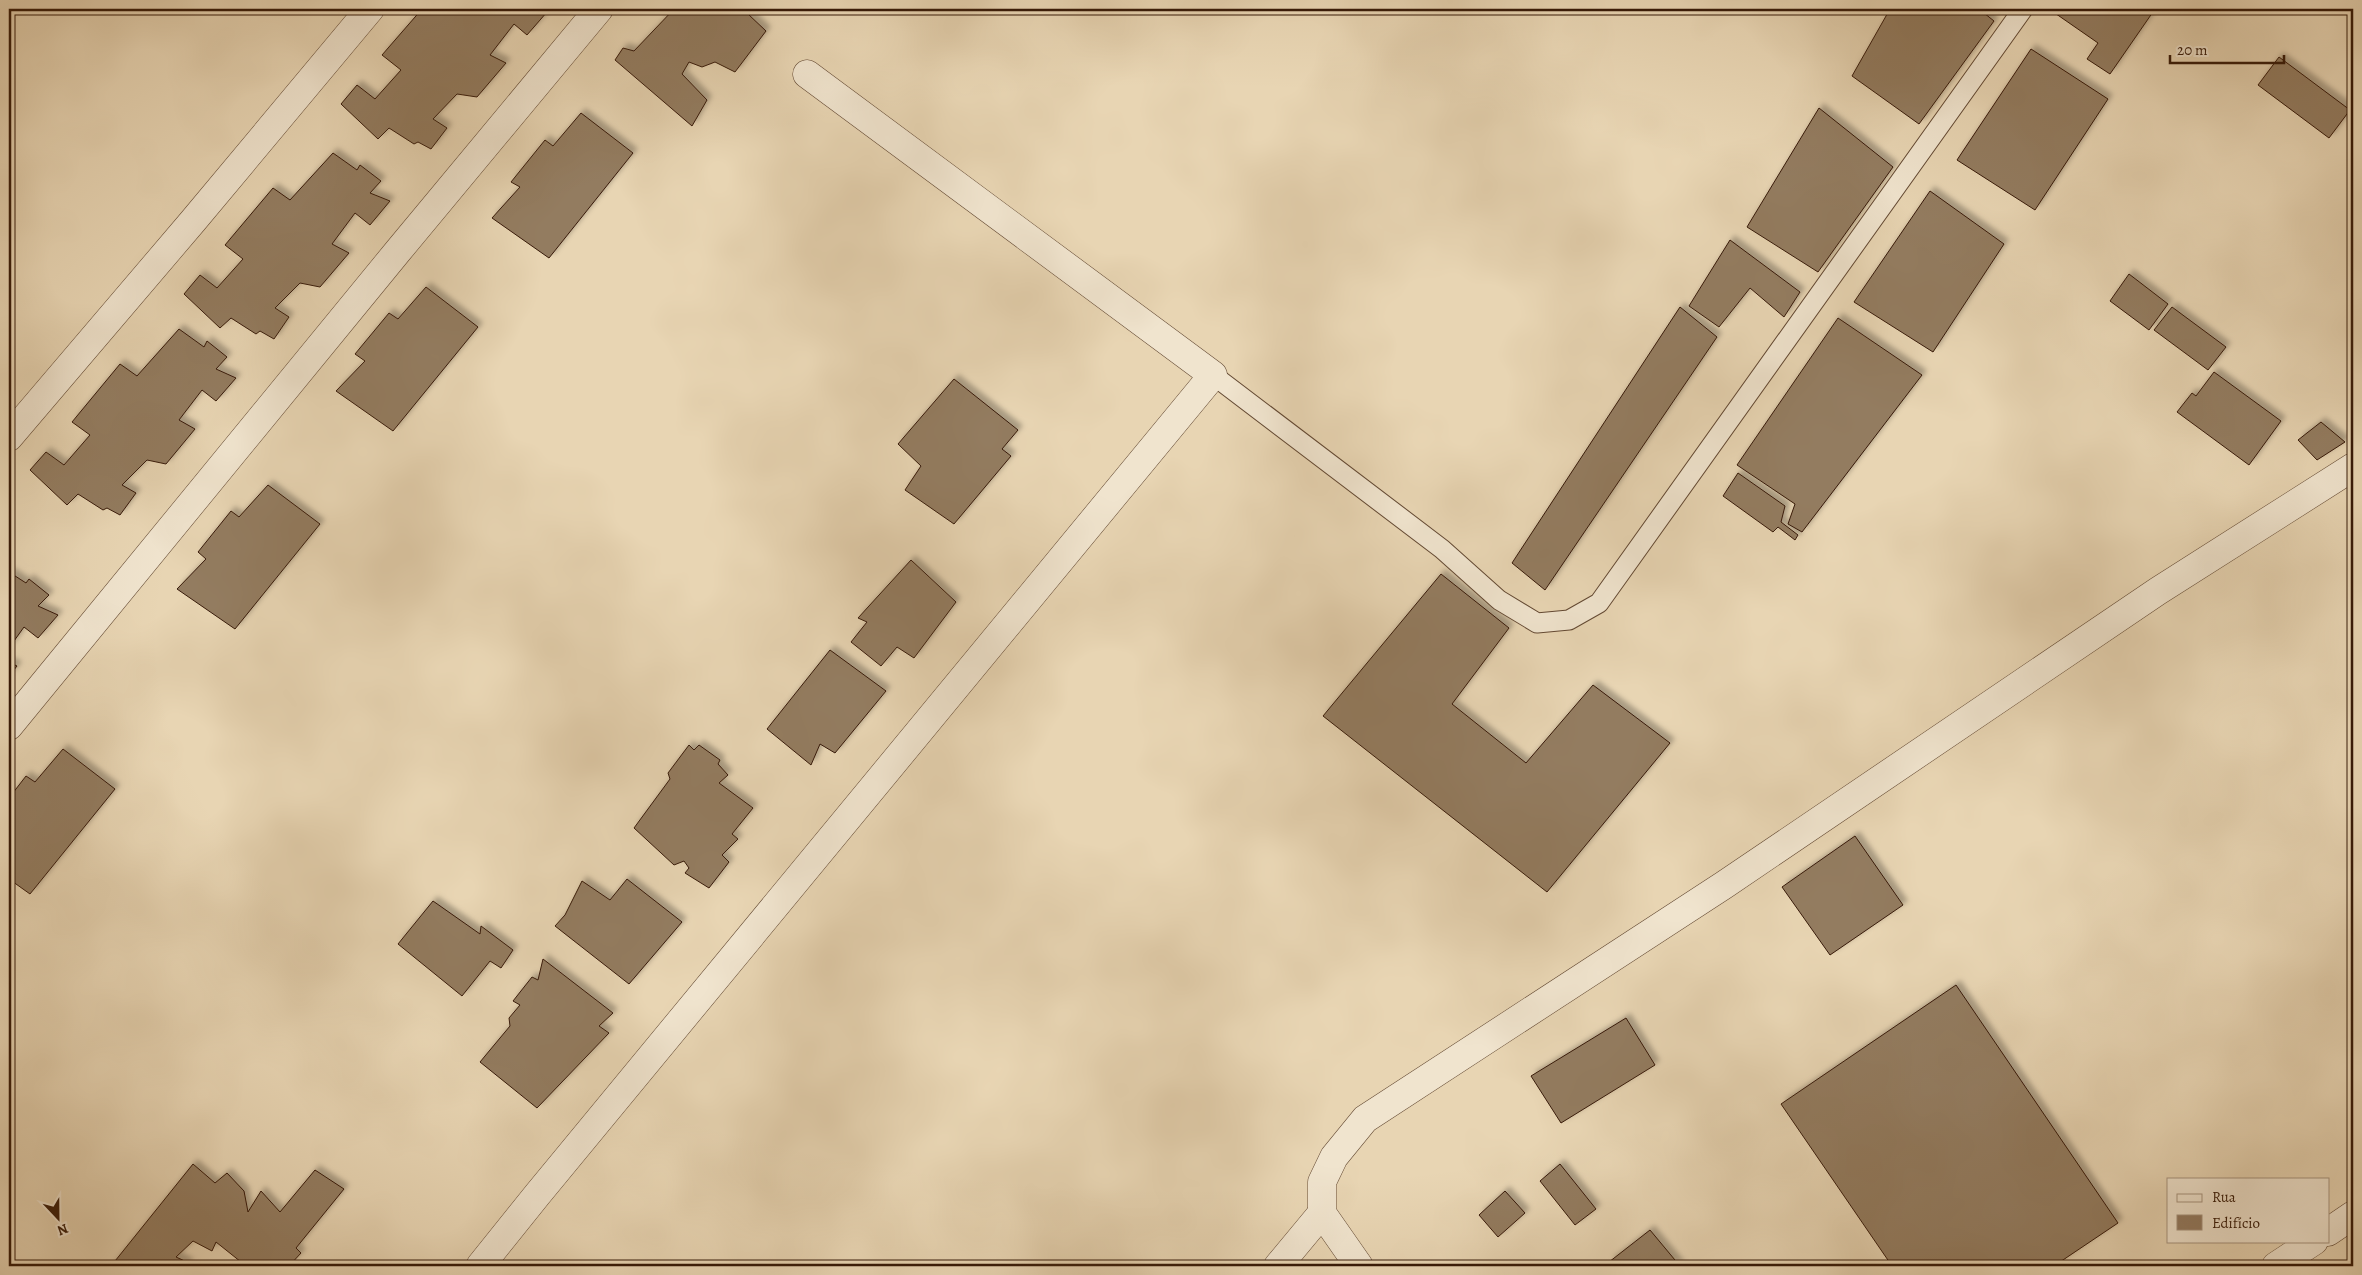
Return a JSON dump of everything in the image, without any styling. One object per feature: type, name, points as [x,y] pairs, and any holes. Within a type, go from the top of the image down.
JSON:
[{"type":"street","points":[[9,437],[194,220],[370,9]]},
{"type":"street","points":[[9,726],[599,9]]},
{"type":"street","points":[[480,1266],[543,1187],[1213,376],[950,182],[808,74]]},
{"type":"street","points":[[1359,1266],[1322,1213],[1322,1182],[1334,1157],[1365,1119],[1724,885],[2158,590],[2353,467]]},
{"type":"street","points":[[1278,1266],[1322,1213]]},
{"type":"street","points":[[2330,1231],[2353,1215]]},
{"type":"street","points":[[2276,1266],[2312,1242]]},
{"type":"lane","points":[[1213,376],[1442,549],[1499,600],[1537,623],[1569,620],[1599,603],[2024,9]]},
{"type":"building","points":[[422,9],[541,9],[547,12],[527,35],[514,24],[490,55],[506,63],[477,97],[457,94],[433,119],[447,128],[431,149],[418,142],[414,144],[389,128],[378,139],[341,104],[357,85],[375,99],[401,70],[382,55]]},
{"type":"building","points":[[674,9],[753,9],[748,14],[766,31],[735,72],[715,62],[702,67],[689,62],[682,74],[707,100],[692,126],[615,60],[623,48],[634,51]]},
{"type":"building","points":[[1890,9],[1979,9],[1994,21],[1919,124],[1852,76]]},
{"type":"building","points":[[2049,9],[2155,9],[2110,74],[2087,59],[2098,43]]},
{"type":"building","points":[[2031,49],[2108,99],[2035,210],[1957,160]]},
{"type":"building","points":[[2279,57],[2350,110],[2329,138],[2258,85]]},
{"type":"building","points":[[1819,108],[1893,167],[1818,272],[1747,227]]},
{"type":"building","points":[[581,113],[633,153],[549,258],[492,218],[520,187],[511,182],[545,140],[553,146]]},
{"type":"building","points":[[333,153],[357,170],[360,165],[381,181],[370,193],[390,201],[370,225],[355,213],[332,244],[349,253],[320,287],[300,283],[275,308],[289,317],[274,339],[260,331],[256,334],[231,318],[220,328],[184,294],[200,275],[217,288],[243,259],[225,245],[273,188],[290,200]]},
{"type":"building","points":[[1930,191],[2004,244],[1933,352],[1854,302]]},
{"type":"building","points":[[1730,240],[1800,292],[1784,317],[1750,288],[1719,327],[1689,306]]},
{"type":"building","points":[[2129,274],[2168,304],[2149,330],[2110,301]]},
{"type":"building","points":[[426,287],[478,327],[393,431],[336,391],[365,361],[355,354],[389,313],[398,319]]},
{"type":"building","points":[[1680,307],[1717,337],[1545,590],[1512,563]]},
{"type":"building","points":[[2172,307],[2226,347],[2208,370],[2154,330]]},
{"type":"building","points":[[1838,318],[1922,375],[1802,532],[1788,524],[1795,504],[1737,465]]},
{"type":"building","points":[[179,329],[204,347],[207,341],[227,357],[216,369],[236,378],[216,401],[202,390],[179,420],[195,429],[166,464],[147,460],[122,485],[136,493],[120,515],[107,508],[103,510],[78,494],[67,505],[30,470],[46,452],[64,465],[90,435],[72,422],[120,364],[137,376]]},
{"type":"building","points":[[2214,372],[2281,421],[2249,465],[2177,412],[2192,393],[2196,396]]},
{"type":"building","points":[[954,379],[1018,430],[1002,449],[1011,456],[954,524],[905,490],[921,466],[898,444]]},
{"type":"building","points":[[2321,422],[2345,442],[2317,460],[2298,440]]},
{"type":"building","points":[[1738,473],[1785,506],[1781,522],[1798,535],[1795,540],[1778,527],[1773,532],[1723,496]]},
{"type":"building","points":[[268,485],[320,524],[235,629],[177,589],[206,559],[198,552],[231,511],[239,517]]},
{"type":"building","points":[[911,560],[956,602],[914,658],[897,647],[881,666],[851,642],[867,622],[858,618]]},
{"type":"building","points":[[9,572],[26,583],[29,579],[49,595],[38,606],[58,615],[38,638],[24,627],[9,648]]},
{"type":"building","points":[[1441,574],[1509,628],[1452,704],[1526,763],[1593,685],[1670,743],[1547,892],[1323,716]]},
{"type":"building","points":[[830,650],[886,691],[835,753],[820,744],[811,765],[767,729]]},
{"type":"building","points":[[9,662],[17,666],[9,676]]},
{"type":"building","points":[[689,745],[694,750],[699,745],[720,760],[718,764],[728,775],[719,783],[753,808],[732,834],[738,839],[722,855],[729,862],[709,888],[685,873],[689,868],[684,861],[674,865],[634,828],[670,779],[668,773]]},
{"type":"building","points":[[63,749],[115,789],[30,894],[9,879],[9,798],[26,776],[35,782]]},
{"type":"building","points":[[1855,836],[1903,905],[1830,955],[1782,887]]},
{"type":"building","points":[[627,879],[682,922],[629,984],[555,926],[565,915],[582,881],[610,900]]},
{"type":"building","points":[[433,901],[480,934],[481,926],[513,950],[501,968],[490,961],[462,996],[398,944]]},
{"type":"building","points":[[543,959],[613,1013],[599,1026],[609,1033],[537,1108],[480,1062],[510,1026],[509,1018],[520,1005],[513,1001],[532,977],[538,980]]},
{"type":"building","points":[[1956,985],[2118,1223],[2054,1266],[1892,1266],[1781,1104]]},
{"type":"building","points":[[1626,1018],[1655,1065],[1561,1123],[1531,1076]]},
{"type":"building","points":[[193,1164],[215,1183],[227,1173],[244,1191],[248,1212],[261,1191],[280,1212],[315,1170],[344,1189],[296,1248],[301,1253],[289,1266],[246,1266],[216,1242],[212,1251],[193,1241],[176,1257],[189,1263],[186,1266],[111,1266]]},
{"type":"building","points":[[1560,1164],[1596,1209],[1575,1225],[1540,1181]]},
{"type":"building","points":[[1505,1191],[1525,1213],[1498,1237],[1479,1215]]},
{"type":"building","points":[[1650,1230],[1680,1266],[1613,1266],[1609,1262]]}]
